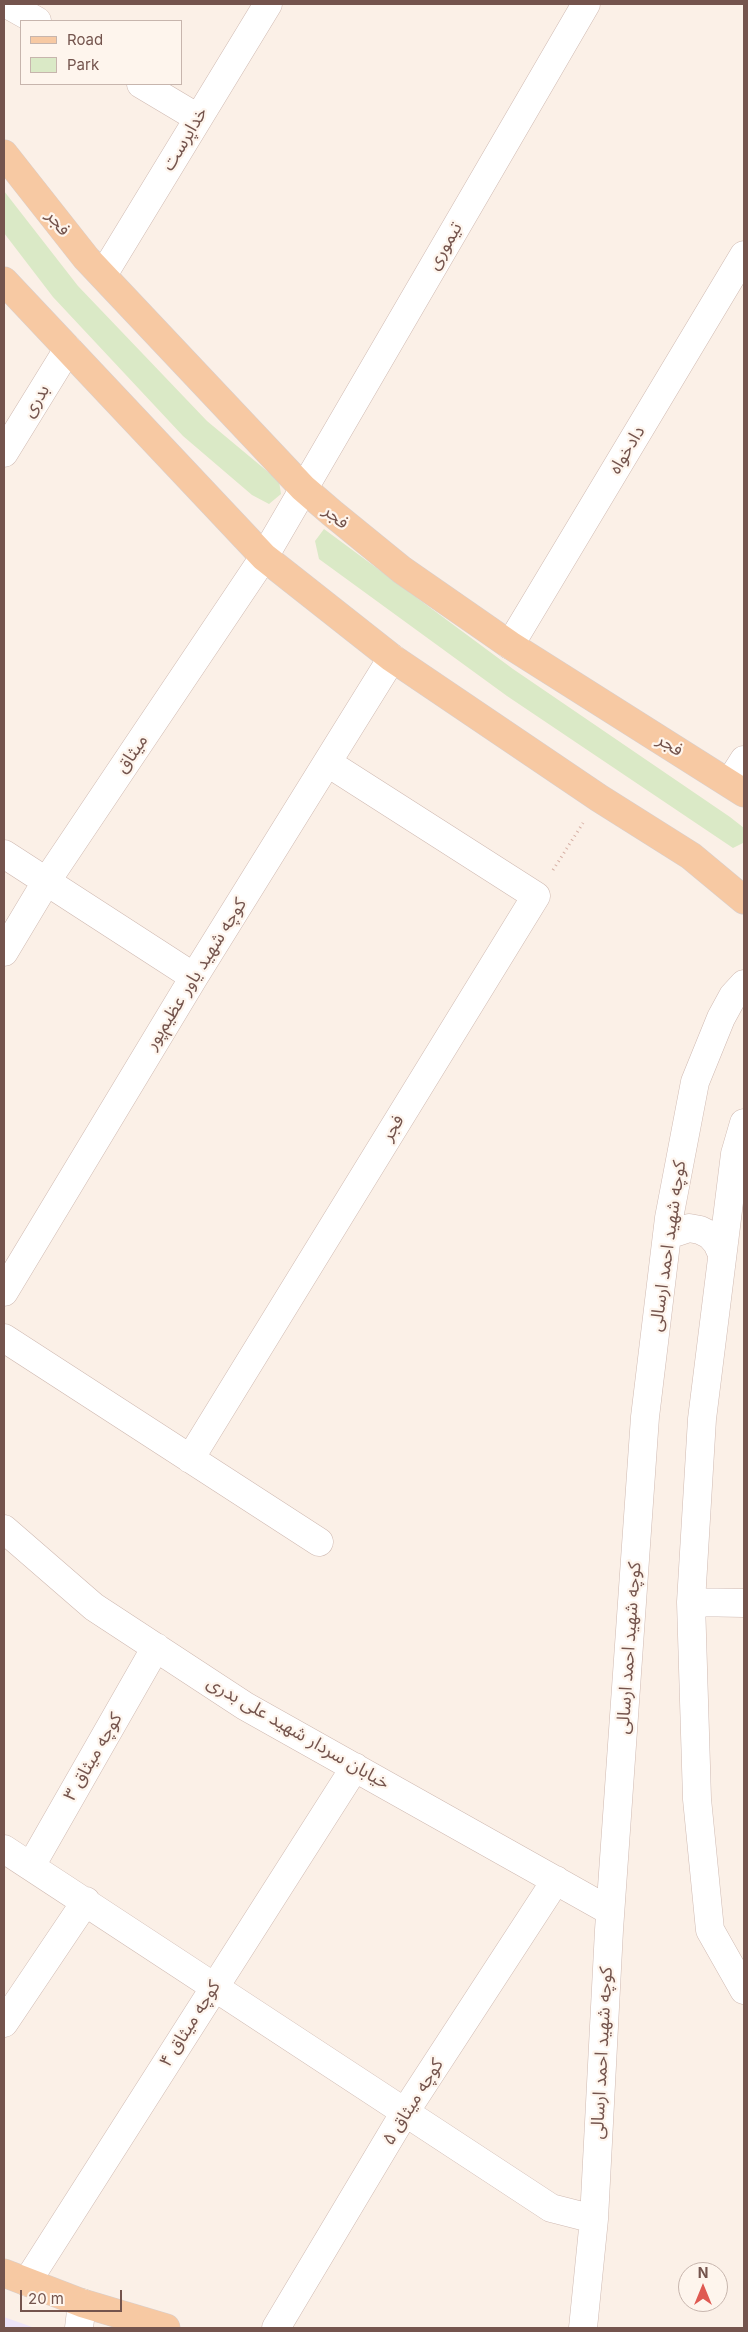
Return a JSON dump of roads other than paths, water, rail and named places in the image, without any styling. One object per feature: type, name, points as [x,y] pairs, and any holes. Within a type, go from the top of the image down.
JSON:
[{"type":"main road","name":"فجر","points":[[4,154],[86,258],[303,488],[402,570],[510,645],[740,778]]},
{"type":"main road","points":[[4,282],[264,557],[392,658],[599,798],[691,856],[744,900]]},
{"type":"main road","points":[[15,2277],[81,2316],[166,2328]]},
{"type":"street","points":[[8,4],[35,20]]},
{"type":"street","name":"خداپرست","points":[[103,275],[268,4]]},
{"type":"street","name":"تیموری","points":[[264,557],[576,7]]},
{"type":"street","points":[[143,85],[198,118]]},
{"type":"street","name":"دادخواه","points":[[510,645],[744,255]]},
{"type":"street","name":"بدری","points":[[4,453],[68,349]]},
{"type":"street","name":"میثاق","points":[[4,952],[46,882],[264,557]]},
{"type":"street","name":"کوچه شهید یاور عظیم‌پور","points":[[4,1292],[194,977],[392,658]]},
{"type":"street","name":"فجر","points":[[190,1459],[536,896],[328,763]]},
{"type":"street","points":[[4,854],[194,977]]},
{"type":"street","points":[[4,916],[46,882]]},
{"type":"street","name":"کوچه شهید احمد ارسالی","points":[[583,2328],[594,2219],[610,1911],[646,1417],[669,1218],[695,1082],[721,1018],[733,996],[744,984]]},
{"type":"street","points":[[744,1123],[735,1154],[702,1419],[691,1602],[697,1799],[710,1930],[744,1990]]},
{"type":"street","points":[[668,1235],[689,1228],[700,1230],[710,1235],[717,1243],[722,1254]]},
{"type":"street","points":[[4,1338],[319,1542]]},
{"type":"street","name":"خیابان سردار شهید علی بدری","points":[[4,1529],[94,1607],[245,1706],[610,1911]]},
{"type":"street","points":[[691,1602],[744,1603]]},
{"type":"street","name":"کوچه میثاق ۳","points":[[31,1866],[156,1647]]},
{"type":"street","name":"کوچه میثاق ۴","points":[[15,2277],[214,1986],[355,1767]]},
{"type":"street","points":[[4,1849],[86,1901],[551,2208],[594,2219]]},
{"type":"street","name":"کوچه میثاق ۵","points":[[276,2328],[405,2112],[556,1880]]},
{"type":"street","points":[[4,2023],[86,1901]]}]
